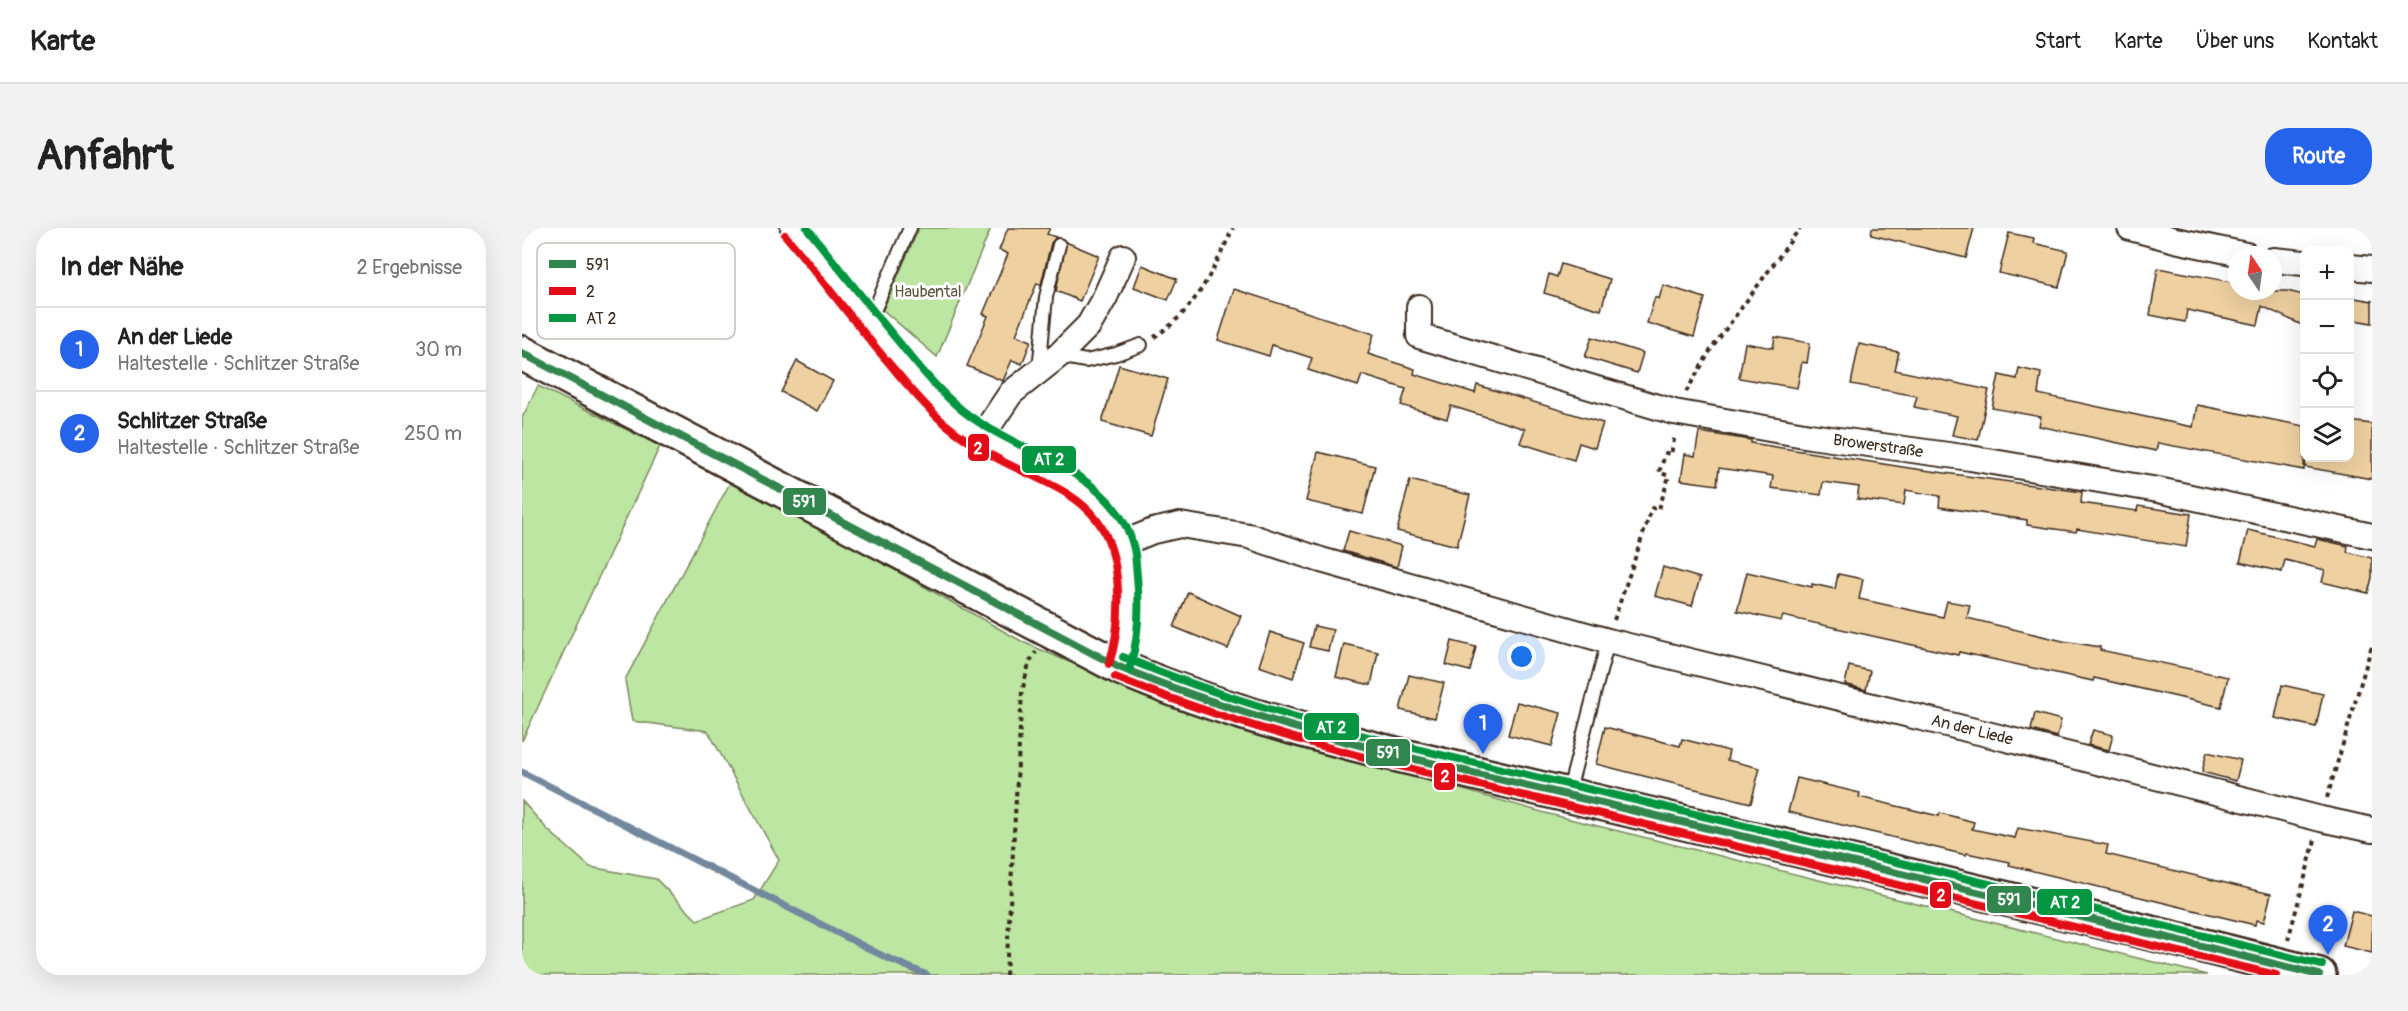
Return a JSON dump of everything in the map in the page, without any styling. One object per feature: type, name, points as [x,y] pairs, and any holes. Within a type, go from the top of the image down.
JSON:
[{"type":"main road","points":[[522,353],[1048,631],[1119,667],[1204,701],[1308,732],[2319,975]]},
{"type":"street","points":[[793,228],[934,400],[980,439],[1070,482],[1089,495],[1101,507],[1122,544],[1126,563],[1128,604],[1125,652],[1119,667]]},
{"type":"street","points":[[2130,228],[2228,251]]},
{"type":"street","points":[[980,439],[1011,393],[1058,356],[1089,325],[1123,257]]},
{"type":"street","points":[[2282,261],[2300,263]]},
{"type":"street","points":[[2354,267],[2372,269]]},
{"type":"street","name":"Browerstraße","points":[[1419,307],[1419,336],[1674,412],[1810,436],[1970,458],[2158,490],[2372,536]]},
{"type":"street","name":"An der Liede","points":[[1122,544],[1145,534],[1180,525],[1249,536],[1322,560],[1608,641],[2372,830]]},
{"type":"lane","points":[[869,322],[910,228]]},
{"type":"lane","points":[[1039,371],[1046,297],[1059,244]]},
{"type":"lane","points":[[1058,356],[1086,361],[1141,345]]},
{"type":"lane","points":[[1568,794],[1608,641]]},
{"type":"path","points":[[1141,345],[1164,332],[1182,315],[1204,287],[1233,228]]},
{"type":"path","points":[[1618,606],[1644,528],[1652,508],[1659,509],[1669,476],[1659,472],[1666,453],[1671,454],[1678,427],[1674,412],[1712,348],[1800,228]]},
{"type":"path","points":[[1006,975],[1022,692],[1029,663],[1048,631]]},
{"type":"path","points":[[2280,966],[2372,645]]},
{"type":"green space","name":"Haubental","points":[[919,228],[991,228],[937,357],[883,310]]},
{"type":"green space","points":[[538,386],[660,446],[522,741],[522,418]]},
{"type":"green space","points":[[732,479],[1023,642],[1184,712],[1549,814],[2207,975],[522,975],[522,801],[547,829],[590,867],[656,879],[697,920],[754,900],[779,860],[708,731],[632,721],[625,680]]},
{"type":"building","points":[[1008,228],[1050,228],[1047,234],[1056,237],[1051,243],[1041,285],[1037,283],[1016,335],[1031,341],[1022,364],[1012,360],[1003,381],[967,366],[988,316],[983,314],[1008,254],[999,250]]},
{"type":"building","points":[[1872,228],[1974,228],[1966,258],[1871,235]]},
{"type":"building","points":[[2009,233],[2034,238],[2033,243],[2068,251],[2059,287],[1999,273]]},
{"type":"building","points":[[1066,242],[1099,256],[1080,301],[1056,291]]},
{"type":"building","points":[[1561,264],[1610,279],[1601,310],[1544,293],[1549,274],[1557,277]]},
{"type":"building","points":[[1142,265],[1177,279],[1168,300],[1134,287]]},
{"type":"building","points":[[2158,268],[2228,281],[2228,300],[2282,300],[2282,291],[2300,294],[2300,324],[2262,306],[2258,325],[2187,310],[2185,322],[2150,315]]},
{"type":"building","points":[[1663,285],[1705,298],[1694,337],[1647,323],[1655,297],[1659,299]]},
{"type":"building","points":[[1234,289],[1374,334],[1368,354],[1415,369],[1414,374],[1475,393],[1477,385],[1603,423],[1595,448],[1579,443],[1574,460],[1520,443],[1525,429],[1451,406],[1447,419],[1401,405],[1406,389],[1362,375],[1358,386],[1308,370],[1312,358],[1272,345],[1269,356],[1218,340]]},
{"type":"building","points":[[2354,298],[2372,301],[2372,323],[2354,320]]},
{"type":"building","points":[[1592,337],[1643,353],[1637,373],[1585,357]]},
{"type":"building","points":[[1775,337],[1810,343],[1807,363],[1802,362],[1797,388],[1739,378],[1745,343],[1773,348]]},
{"type":"building","points":[[1859,344],[1899,352],[1895,370],[1989,390],[1978,440],[1952,435],[1957,416],[1914,407],[1917,396],[1851,384]]},
{"type":"building","points":[[797,361],[833,381],[817,411],[781,392]]},
{"type":"building","points":[[1119,365],[1168,379],[1151,436],[1102,422]]},
{"type":"building","points":[[2019,368],[2041,373],[2038,394],[2193,427],[2197,405],[2300,425],[2300,462],[2304,462],[2304,470],[2158,443],[2156,451],[2039,426],[2041,417],[1992,408],[1999,375],[2017,379]]},
{"type":"building","points":[[2354,422],[2372,424],[2372,479],[2305,467],[2306,462],[2354,462]]},
{"type":"building","points":[[1699,432],[1751,440],[1751,443],[1909,468],[2082,492],[2081,503],[2137,511],[2138,506],[2191,514],[2186,547],[2077,529],[2076,532],[2027,525],[2027,520],[1939,507],[1940,496],[1906,490],[1904,505],[1857,499],[1859,487],[1823,482],[1821,495],[1771,488],[1773,476],[1719,468],[1717,485],[1681,480],[1685,454],[1695,456]]},
{"type":"building","points":[[1318,452],[1375,466],[1363,514],[1306,501]]},
{"type":"building","points":[[1410,480],[1470,495],[1457,546],[1397,531]]},
{"type":"building","points":[[2248,530],[2315,546],[2317,539],[2348,546],[2347,552],[2372,558],[2372,578],[2368,593],[2322,582],[2325,570],[2285,560],[2282,572],[2240,562]]},
{"type":"building","points":[[1349,531],[1402,546],[1397,567],[1343,551]]},
{"type":"building","points":[[1663,567],[1700,578],[1692,606],[1655,596]]},
{"type":"building","points":[[1747,572],[1812,587],[1812,584],[1835,589],[1838,574],[1863,579],[1859,599],[1943,617],[1947,601],[1970,605],[1967,618],[2063,641],[2100,647],[2100,650],[2228,677],[2221,707],[2094,678],[2093,681],[1959,652],[1958,655],[1783,616],[1781,621],[1737,611]]},
{"type":"building","points":[[1188,592],[1241,616],[1228,649],[1174,627]]},
{"type":"building","points":[[1314,626],[1333,630],[1328,651],[1309,647]]},
{"type":"building","points":[[1270,632],[1304,643],[1293,678],[1259,666]]},
{"type":"building","points":[[1452,641],[1476,647],[1470,671],[1446,665]]},
{"type":"building","points":[[1344,644],[1378,652],[1371,685],[1336,677]]},
{"type":"building","points":[[1849,666],[1870,671],[1866,690],[1845,684]]},
{"type":"building","points":[[1409,675],[1444,683],[1435,718],[1400,710]]},
{"type":"building","points":[[2282,685],[2323,694],[2316,727],[2275,718]]},
{"type":"building","points":[[1517,702],[1561,713],[1552,746],[1508,735]]},
{"type":"building","points":[[2035,713],[2061,720],[2057,737],[2031,730]]},
{"type":"building","points":[[1605,727],[1680,746],[1682,739],[1729,751],[1727,760],[1760,768],[1751,803],[1596,764]]},
{"type":"building","points":[[2093,730],[2113,735],[2109,750],[2088,745]]},
{"type":"building","points":[[2207,752],[2241,760],[2236,781],[2202,772]]},
{"type":"building","points":[[1797,778],[1860,793],[1859,797],[1974,822],[1972,829],[2015,838],[2018,828],[2108,845],[2106,854],[2271,894],[2264,922],[2256,920],[2255,925],[2009,865],[2010,862],[1966,853],[1966,855],[1788,812]]},
{"type":"building","points":[[2352,911],[2372,916],[2372,953],[2343,946]]},
{"type":"waterway","points":[[522,772],[885,957],[927,975]]},
{"type":"transit line","points":[[807,228],[912,358],[948,398],[978,422],[1084,480],[1106,499],[1123,521],[1135,552],[1138,600],[1137,635],[1129,670]]},
{"type":"transit line","name":"2","points":[[785,235],[882,355],[943,422],[988,453],[1070,496],[1092,514],[1108,541],[1117,575],[1118,613],[1109,664]]},
{"type":"transit line","name":"591","points":[[522,353],[1119,667],[1179,690],[1300,729],[1362,746],[2319,975]]},
{"type":"transit line","points":[[1123,657],[1243,701],[1427,752],[2145,921],[2322,965]]},
{"type":"transit line","name":"2","points":[[1115,677],[1246,724],[1379,761],[2276,975]]},
{"type":"place","name":"An der Liede","points":[[1483,754]]},
{"type":"place","name":"Schlitzer Straße","points":[[2328,955]]}]
